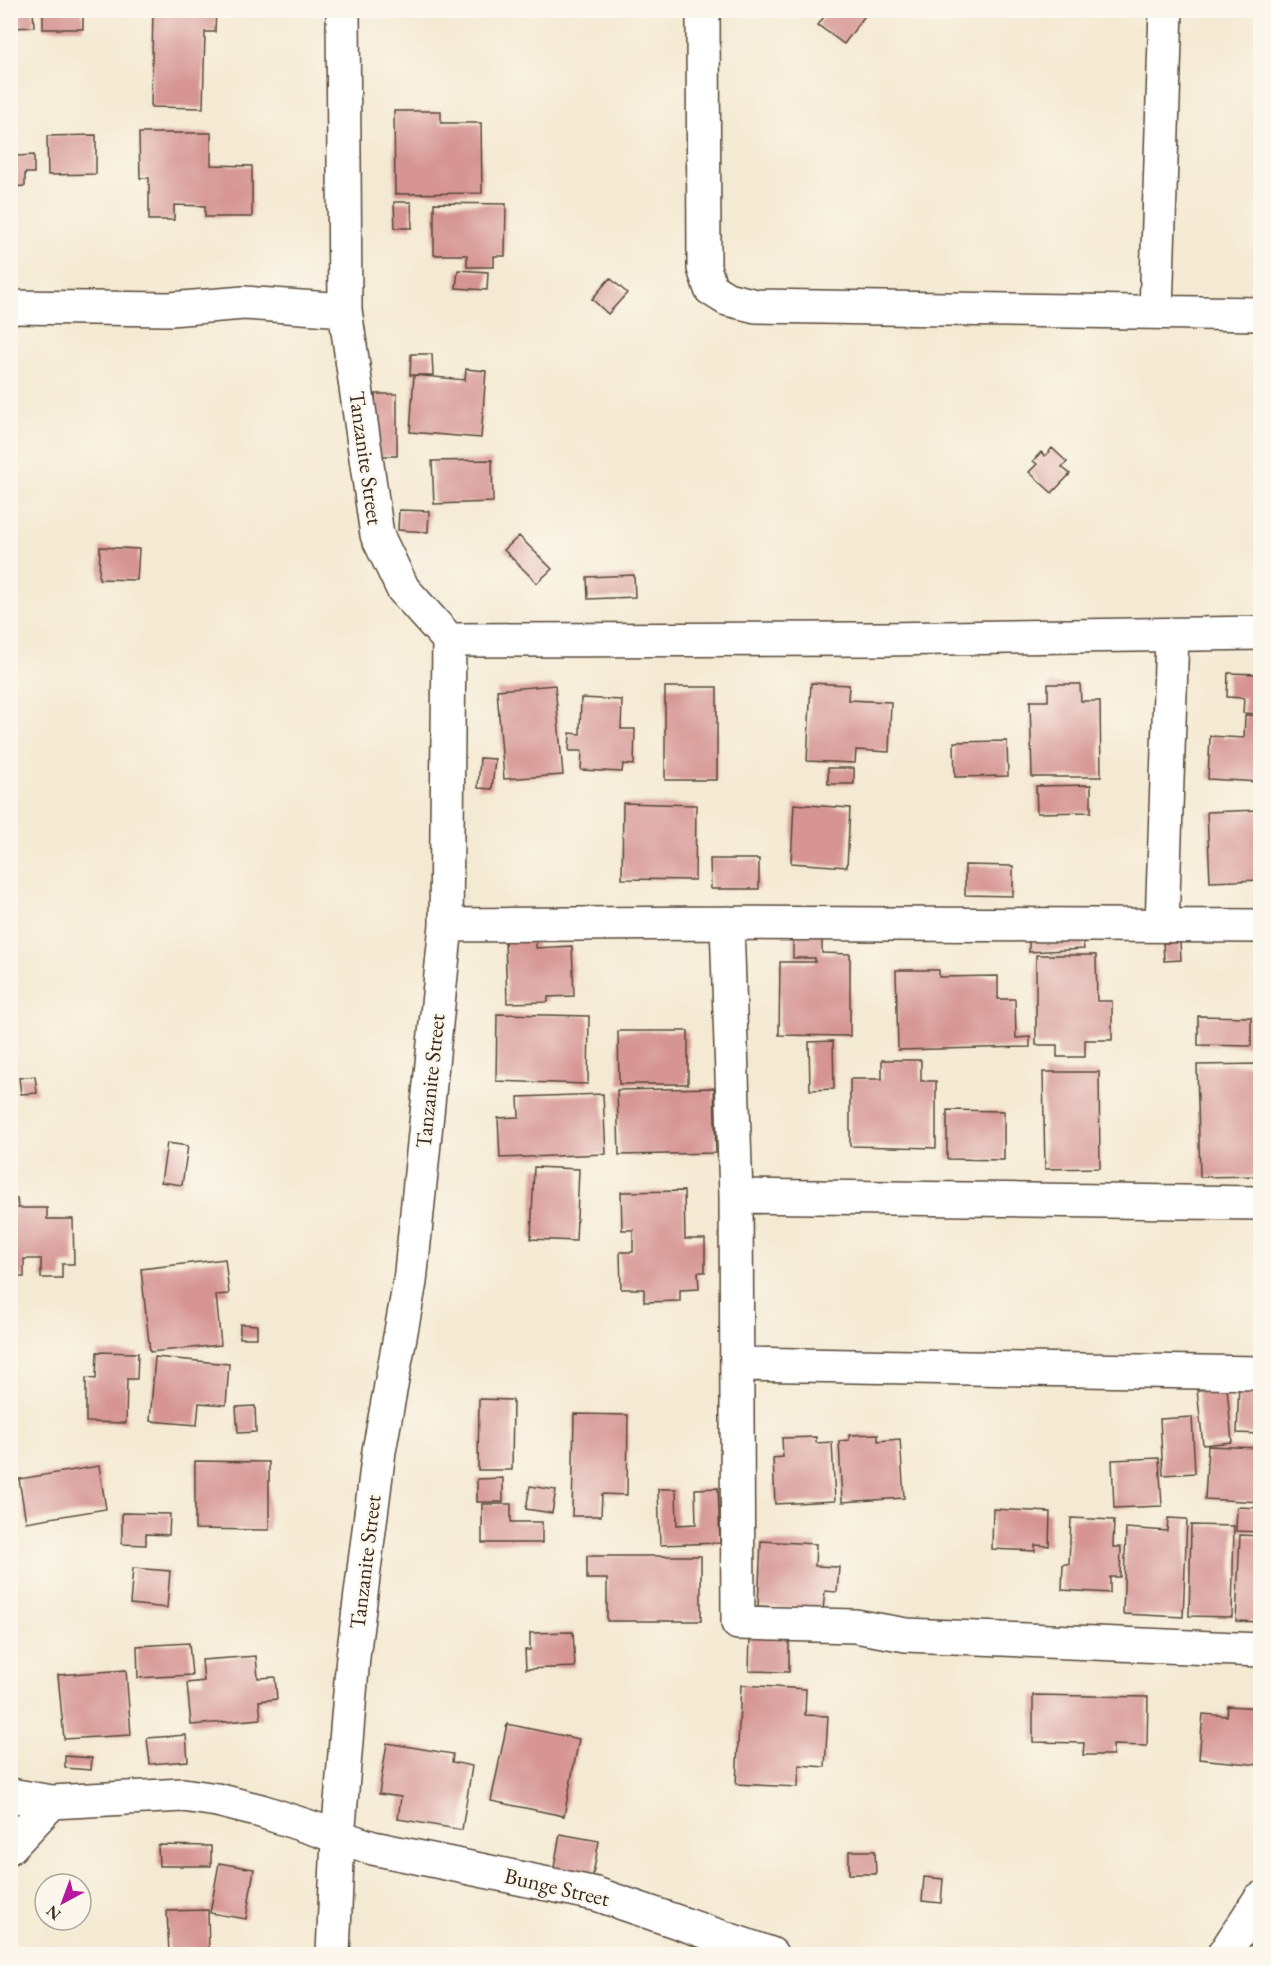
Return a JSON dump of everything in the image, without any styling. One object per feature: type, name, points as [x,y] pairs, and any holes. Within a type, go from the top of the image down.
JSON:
[{"type":"street","name":"Tanzanite Street","points":[[333,1954],[338,1838],[354,1645],[379,1451],[410,1282],[446,925],[449,640],[403,589],[377,535],[345,310],[343,10]]},
{"type":"street","points":[[704,10],[704,268],[711,289],[727,299],[756,306],[1260,314]]},
{"type":"street","points":[[1156,311],[1166,11]]},
{"type":"street","points":[[10,307],[170,309],[244,303],[345,310]]},
{"type":"street","points":[[449,640],[884,639],[1260,633]]},
{"type":"street","points":[[1162,925],[1172,635]]},
{"type":"street","points":[[727,923],[736,1196],[738,1623],[855,1626],[906,1635],[1260,1650]]},
{"type":"street","points":[[446,925],[727,923],[1260,926]]},
{"type":"street","points":[[736,1196],[1260,1203]]},
{"type":"street","points":[[737,1364],[1260,1373]]},
{"type":"street","points":[[10,1795],[52,1802],[183,1795],[217,1800],[261,1811],[338,1838]]},
{"type":"street","points":[[10,1847],[52,1802]]},
{"type":"street","name":"Bunge Street","points":[[338,1838],[374,1848],[596,1894],[771,1954]]},
{"type":"street","points":[[1224,1954],[1260,1899]]},
{"type":"building","points":[[13,10],[33,10],[34,27],[13,28]]},
{"type":"building","points":[[43,10],[83,10],[83,29],[43,29]]},
{"type":"building","points":[[153,10],[216,10],[215,32],[205,32],[203,108],[151,107]]},
{"type":"building","points":[[829,10],[869,10],[844,44],[818,25]]},
{"type":"building","points":[[394,111],[441,111],[441,123],[481,123],[482,193],[395,194]]},
{"type":"building","points":[[10,129],[15,129],[17,156],[34,155],[34,173],[25,173],[25,186],[10,187]]},
{"type":"building","points":[[139,133],[211,133],[211,165],[252,166],[252,217],[205,217],[205,206],[174,205],[174,220],[149,220],[149,178],[140,178]]},
{"type":"building","points":[[96,135],[96,174],[48,175],[47,136]]},
{"type":"building","points":[[394,202],[411,202],[412,228],[395,228]]},
{"type":"building","points":[[434,203],[506,204],[505,256],[494,256],[494,267],[467,267],[467,255],[434,255]]},
{"type":"building","points":[[458,270],[488,272],[487,290],[456,288]]},
{"type":"building","points":[[610,278],[627,293],[608,314],[592,299]]},
{"type":"building","points":[[411,354],[432,354],[433,375],[410,375]]},
{"type":"building","points":[[466,369],[486,371],[481,438],[410,432],[414,375],[465,380]]},
{"type":"building","points":[[375,394],[397,394],[397,456],[375,456]]},
{"type":"building","points":[[1052,448],[1067,462],[1062,467],[1070,474],[1052,493],[1029,472],[1037,464],[1033,461],[1041,452],[1045,456]]},
{"type":"building","points":[[492,460],[493,502],[434,504],[432,461]]},
{"type":"building","points":[[399,510],[429,511],[428,532],[398,530]]},
{"type":"building","points":[[519,536],[552,569],[537,583],[504,550]]},
{"type":"building","points":[[100,547],[139,549],[137,580],[99,579]]},
{"type":"building","points":[[634,575],[635,597],[588,599],[587,577]]},
{"type":"building","points":[[1228,673],[1258,674],[1260,714],[1243,713],[1244,698],[1227,697]]},
{"type":"building","points":[[811,683],[849,685],[848,700],[891,702],[889,752],[856,750],[855,763],[807,761]]},
{"type":"building","points":[[1048,684],[1080,684],[1081,701],[1100,701],[1101,777],[1032,777],[1030,701],[1048,701]]},
{"type":"building","points":[[555,685],[563,775],[504,779],[497,690]]},
{"type":"building","points":[[665,687],[717,687],[717,780],[665,780]]},
{"type":"building","points":[[581,698],[622,700],[621,729],[635,729],[634,765],[623,764],[622,772],[581,770],[582,751],[569,751],[570,733],[580,734]]},
{"type":"building","points":[[1245,715],[1260,716],[1260,782],[1208,779],[1210,736],[1244,738]]},
{"type":"building","points":[[1007,741],[1008,776],[955,777],[954,742]]},
{"type":"building","points":[[480,758],[495,759],[492,789],[478,788]]},
{"type":"building","points":[[828,768],[854,768],[854,784],[828,784]]},
{"type":"building","points":[[1091,785],[1091,812],[1037,813],[1036,786]]},
{"type":"building","points":[[623,803],[696,805],[695,880],[622,879]]},
{"type":"building","points":[[794,804],[850,808],[847,867],[791,863]]},
{"type":"building","points":[[1259,810],[1260,880],[1210,882],[1207,812]]},
{"type":"building","points":[[710,859],[759,859],[759,889],[711,889]]},
{"type":"building","points":[[965,865],[1013,866],[1013,896],[965,895]]},
{"type":"building","points":[[1082,933],[1084,949],[1029,952],[1029,936]]},
{"type":"building","points":[[793,934],[822,934],[822,953],[850,954],[850,1036],[779,1035],[780,962],[815,962],[815,958],[793,958]]},
{"type":"building","points":[[536,938],[536,948],[572,946],[574,996],[548,997],[548,1002],[507,1003],[505,939]]},
{"type":"building","points":[[1180,942],[1181,960],[1164,961],[1163,943]]},
{"type":"building","points":[[1036,955],[1096,955],[1097,1001],[1112,1001],[1112,1040],[1085,1040],[1085,1057],[1057,1057],[1057,1045],[1036,1045]]},
{"type":"building","points":[[896,970],[939,970],[939,977],[998,976],[998,999],[1015,999],[1016,1038],[1030,1037],[1030,1047],[898,1050]]},
{"type":"building","points":[[497,1014],[589,1016],[588,1084],[496,1081]]},
{"type":"building","points":[[1198,1016],[1251,1017],[1251,1046],[1198,1045]]},
{"type":"building","points":[[618,1031],[688,1031],[688,1084],[619,1084]]},
{"type":"building","points":[[833,1041],[834,1089],[810,1090],[809,1042]]},
{"type":"building","points":[[882,1060],[921,1060],[921,1081],[936,1081],[936,1148],[850,1146],[850,1079],[882,1079]]},
{"type":"building","points":[[1260,1064],[1260,1176],[1200,1177],[1197,1065]]},
{"type":"building","points":[[1043,1072],[1099,1072],[1100,1168],[1045,1169]]},
{"type":"building","points":[[35,1076],[37,1093],[21,1094],[19,1078]]},
{"type":"building","points":[[714,1088],[716,1153],[619,1155],[617,1090]]},
{"type":"building","points":[[603,1094],[606,1154],[500,1158],[498,1118],[519,1117],[518,1097]]},
{"type":"building","points":[[947,1110],[1004,1111],[1004,1160],[947,1159]]},
{"type":"building","points":[[167,1143],[188,1146],[182,1185],[161,1182]]},
{"type":"building","points":[[534,1167],[579,1169],[576,1241],[531,1239]]},
{"type":"building","points":[[684,1191],[685,1239],[705,1239],[705,1272],[698,1272],[699,1289],[680,1290],[680,1301],[644,1302],[644,1289],[621,1289],[620,1252],[633,1252],[633,1230],[622,1230],[621,1192]]},
{"type":"building","points":[[10,1199],[17,1199],[18,1208],[47,1208],[47,1219],[73,1219],[74,1264],[62,1264],[62,1278],[41,1278],[41,1259],[24,1259],[24,1277],[10,1277]]},
{"type":"building","points":[[225,1259],[229,1294],[216,1295],[221,1345],[150,1352],[141,1269]]},
{"type":"building","points":[[240,1324],[257,1325],[257,1338],[240,1338]]},
{"type":"building","points":[[97,1352],[138,1353],[137,1379],[127,1379],[126,1423],[86,1422],[86,1378],[96,1379]]},
{"type":"building","points":[[155,1357],[229,1364],[226,1405],[199,1403],[197,1425],[150,1421]]},
{"type":"building","points":[[1239,1381],[1260,1382],[1260,1434],[1237,1433]]},
{"type":"building","points":[[1227,1388],[1232,1442],[1203,1445],[1197,1390]]},
{"type":"building","points":[[479,1399],[513,1400],[512,1470],[478,1470]]},
{"type":"building","points":[[255,1406],[256,1432],[238,1433],[236,1407]]},
{"type":"building","points":[[574,1414],[628,1415],[627,1495],[602,1494],[601,1516],[572,1516]]},
{"type":"building","points":[[1192,1417],[1195,1473],[1163,1475],[1160,1419]]},
{"type":"building","points":[[878,1434],[878,1441],[900,1439],[904,1498],[842,1502],[839,1441],[849,1440],[849,1435]]},
{"type":"building","points":[[816,1437],[816,1443],[832,1442],[835,1501],[775,1504],[773,1458],[783,1457],[782,1438]]},
{"type":"building","points":[[1208,1446],[1260,1448],[1260,1502],[1205,1499]]},
{"type":"building","points":[[1159,1458],[1162,1506],[1114,1508],[1112,1460]]},
{"type":"building","points":[[195,1461],[269,1462],[269,1530],[195,1529]]},
{"type":"building","points":[[99,1466],[106,1509],[26,1522],[19,1479]]},
{"type":"building","points":[[503,1478],[503,1502],[477,1502],[477,1479]]},
{"type":"building","points":[[530,1486],[556,1490],[552,1513],[526,1509]]},
{"type":"building","points":[[718,1488],[720,1543],[660,1545],[658,1489],[676,1489],[677,1525],[696,1524],[695,1489]]},
{"type":"building","points":[[482,1504],[511,1504],[511,1522],[542,1522],[542,1543],[482,1543]]},
{"type":"building","points":[[1237,1507],[1260,1508],[1260,1532],[1236,1531]]},
{"type":"building","points":[[993,1509],[1050,1512],[1049,1546],[1035,1545],[1035,1551],[992,1549]]},
{"type":"building","points":[[122,1513],[170,1514],[169,1535],[146,1534],[146,1545],[122,1544]]},
{"type":"building","points":[[1071,1518],[1114,1520],[1113,1547],[1121,1547],[1120,1577],[1110,1577],[1110,1593],[1062,1590],[1063,1564],[1069,1564]]},
{"type":"building","points":[[1168,1518],[1187,1519],[1183,1617],[1123,1614],[1126,1528],[1167,1531]]},
{"type":"building","points":[[1191,1525],[1234,1526],[1232,1617],[1189,1616]]},
{"type":"building","points":[[1240,1535],[1260,1536],[1260,1622],[1236,1621]]},
{"type":"building","points":[[761,1541],[816,1544],[815,1566],[839,1567],[837,1592],[825,1591],[823,1610],[758,1606]]},
{"type":"building","points":[[587,1556],[701,1556],[701,1621],[607,1621],[607,1579],[587,1579]]},
{"type":"building","points":[[133,1568],[170,1571],[167,1608],[130,1604]]},
{"type":"building","points":[[573,1632],[575,1667],[526,1669],[525,1650],[530,1650],[530,1633]]},
{"type":"building","points":[[750,1635],[789,1635],[789,1672],[749,1671]]},
{"type":"building","points":[[189,1643],[192,1675],[138,1678],[137,1646]]},
{"type":"building","points":[[256,1656],[258,1678],[275,1677],[277,1699],[259,1701],[261,1719],[191,1725],[187,1683],[204,1681],[202,1660]]},
{"type":"building","points":[[126,1670],[131,1735],[64,1739],[58,1675]]},
{"type":"building","points":[[741,1685],[806,1689],[805,1715],[828,1716],[825,1767],[799,1765],[798,1787],[736,1784]]},
{"type":"building","points":[[1033,1695],[1148,1697],[1147,1746],[1113,1745],[1113,1755],[1083,1755],[1084,1743],[1033,1742]]},
{"type":"building","points":[[1228,1706],[1260,1708],[1260,1765],[1199,1759],[1203,1714],[1227,1716]]},
{"type":"building","points":[[507,1724],[579,1739],[564,1816],[491,1801]]},
{"type":"building","points":[[186,1735],[188,1761],[150,1764],[147,1738]]},
{"type":"building","points":[[387,1743],[453,1754],[452,1762],[472,1766],[462,1830],[398,1819],[401,1797],[379,1794]]},
{"type":"building","points":[[65,1756],[92,1758],[91,1770],[65,1768]]},
{"type":"building","points":[[560,1834],[599,1841],[592,1880],[553,1873]]},
{"type":"building","points":[[158,1845],[211,1846],[211,1866],[159,1866]]},
{"type":"building","points":[[849,1851],[875,1851],[876,1874],[849,1874]]},
{"type":"building","points":[[219,1863],[254,1869],[246,1919],[210,1913]]},
{"type":"building","points":[[924,1877],[943,1879],[941,1903],[922,1901]]},
{"type":"building","points":[[208,1910],[209,1954],[169,1954],[167,1911]]}]
